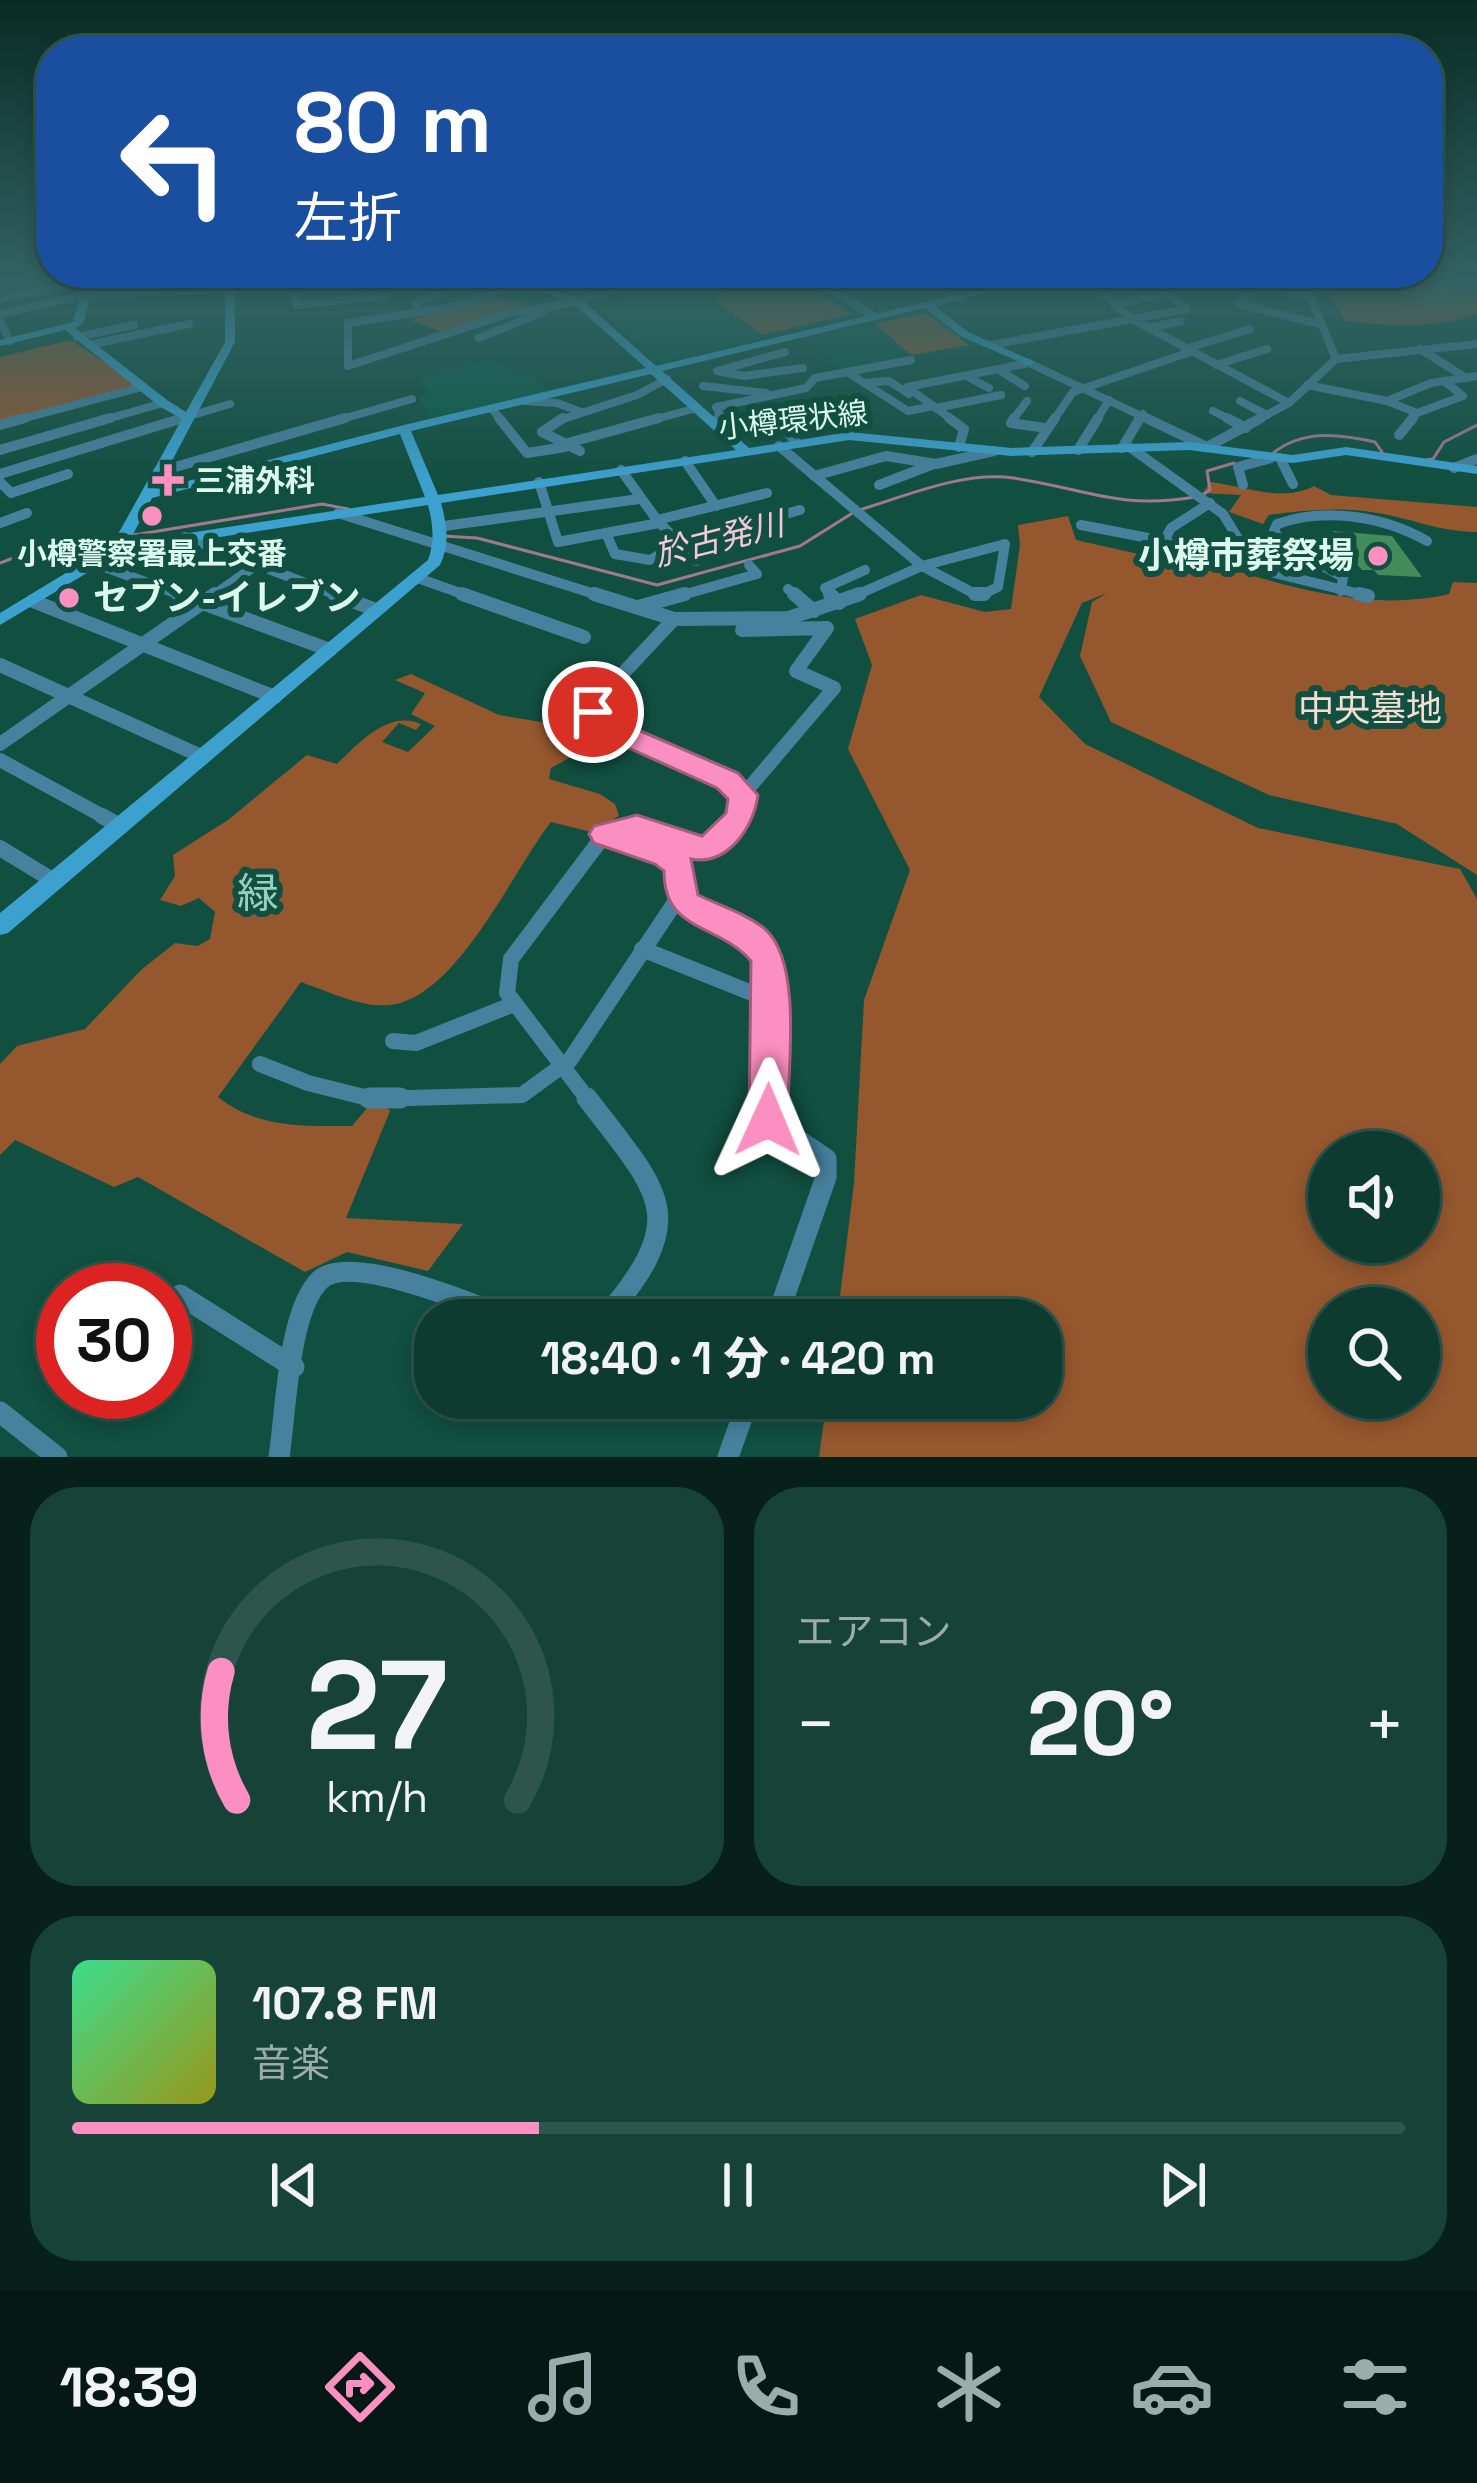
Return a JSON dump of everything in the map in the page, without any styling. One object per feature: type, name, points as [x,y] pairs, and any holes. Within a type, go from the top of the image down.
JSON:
[{"type":"street","points":[[94,349],[188,418]]},
{"type":"street","points":[[0,620],[121,540],[226,349]]},
{"type":"street","points":[[348,349],[348,366],[409,349]]},
{"type":"street","points":[[633,349],[746,452]]},
{"type":"street","points":[[144,496],[404,429],[662,374],[747,349]]},
{"type":"street","points":[[782,349],[815,378]]},
{"type":"street","points":[[999,349],[1207,447],[1289,403],[1336,359],[1420,349],[1471,377]]},
{"type":"street","points":[[1032,452],[1072,392],[1191,349]]},
{"type":"street","points":[[1216,364],[1267,349]]},
{"type":"street","points":[[1332,349],[1336,359]]},
{"type":"street","points":[[1188,350],[1289,403]]},
{"type":"street","points":[[785,352],[717,371],[744,376],[803,368]]},
{"type":"street","points":[[714,422],[721,417],[716,407],[806,388],[815,378],[911,360]]},
{"type":"street","points":[[898,363],[923,384]]},
{"type":"street","points":[[959,447],[964,429],[907,387],[1029,363]]},
{"type":"street","points":[[999,370],[1025,386]]},
{"type":"street","points":[[848,372],[908,411],[1001,395]]},
{"type":"street","points":[[571,447],[542,432],[580,412],[631,401],[662,374]]},
{"type":"street","points":[[966,376],[989,388]]},
{"type":"street","points":[[1388,401],[1444,381],[1471,377]]},
{"type":"street","points":[[864,383],[881,380],[918,395]]},
{"type":"street","points":[[1399,435],[1417,413],[1463,396],[1444,381]]},
{"type":"street","points":[[1307,385],[1388,401],[1417,413]]},
{"type":"street","points":[[703,386],[758,389],[771,395]]},
{"type":"street","points":[[0,425],[142,387]]},
{"type":"street","points":[[158,472],[412,399]]},
{"type":"street","points":[[976,400],[986,409]]},
{"type":"street","points":[[1078,450],[1109,400]]},
{"type":"street","points":[[524,401],[557,403],[580,412]]},
{"type":"street","points":[[1027,401],[1011,423],[1046,428]]},
{"type":"street","points":[[1240,401],[1267,416]]},
{"type":"street","points":[[0,450],[163,403]]},
{"type":"street","points":[[68,474],[11,493],[0,477],[230,404]]},
{"type":"street","points":[[492,409],[526,453],[571,447],[698,408]]},
{"type":"street","points":[[1213,411],[1246,428]]},
{"type":"street","points":[[771,414],[797,443]]},
{"type":"street","points":[[786,429],[834,414],[849,436]]},
{"type":"street","points":[[1143,414],[1127,448],[1210,503],[1231,524],[1239,546],[1253,562],[1271,572],[1368,596]]},
{"type":"street","points":[[13,422],[39,461]]},
{"type":"street","points":[[0,926],[435,562],[440,538],[434,498],[404,429]]},
{"type":"street","points":[[291,432],[298,455]]},
{"type":"street","name":"小樽環状線","points":[[121,540],[185,537],[849,436],[994,451],[1207,447],[1272,458],[1346,451],[1477,470]]},
{"type":"street","points":[[743,795],[728,781],[596,723],[593,712],[599,699],[676,619],[750,622],[814,611],[922,566],[1005,544],[998,586],[979,596],[922,566],[779,446]]},
{"type":"street","points":[[879,485],[936,464],[994,451]]},
{"type":"street","points":[[814,476],[898,455],[936,464]]},
{"type":"street","points":[[1243,484],[1238,466],[1272,458],[1293,484]]},
{"type":"street","points":[[1454,468],[1477,459]]},
{"type":"street","points":[[686,460],[716,506]]},
{"type":"street","points":[[621,470],[639,499],[696,561]]},
{"type":"street","points":[[539,482],[558,542],[766,493]]},
{"type":"street","points":[[440,538],[548,511],[639,499]]},
{"type":"street","points":[[1164,541],[1171,528],[1210,503]]},
{"type":"street","points":[[606,533],[615,554],[637,562],[668,557],[680,544],[800,510]]},
{"type":"street","points":[[348,512],[440,538],[632,608],[704,629],[827,628],[796,671],[834,688],[743,795],[740,817],[712,846],[699,849],[637,827],[604,834],[511,959],[507,993],[650,1180],[661,1208],[663,1233],[649,1263],[620,1299]]},
{"type":"street","points":[[0,524],[27,513]]},
{"type":"street","points":[[1341,591],[1343,577],[1283,545],[1274,531],[1277,524],[1300,517],[1363,520],[1396,525],[1427,541]]},
{"type":"street","points":[[1081,525],[1164,541],[1232,566],[1253,562]]},
{"type":"street","points":[[185,537],[376,610]]},
{"type":"street","points":[[94,562],[330,650]]},
{"type":"street","points":[[0,744],[259,564]]},
{"type":"street","points":[[632,608],[757,574],[749,565]]},
{"type":"street","points":[[839,603],[825,588],[865,570]]},
{"type":"street","points":[[415,578],[584,637]]},
{"type":"street","points":[[788,590],[814,611]]},
{"type":"street","points":[[33,601],[275,697]]},
{"type":"street","points":[[0,665],[203,757]]},
{"type":"street","points":[[0,760],[120,826]]},
{"type":"street","points":[[260,1064],[308,1083],[372,1099],[521,1095],[562,1068],[680,895],[680,866],[666,855],[604,834]]},
{"type":"street","points":[[0,848],[54,881]]},
{"type":"street","points":[[680,895],[698,914],[750,937],[764,951],[771,967],[772,1001],[768,1120],[826,1159],[826,1178],[783,1299]]},
{"type":"street","points":[[642,949],[772,1001]]},
{"type":"street","points":[[393,1041],[416,1043],[514,1004]]},
{"type":"street","points":[[279,1457],[300,1313],[307,1295],[336,1270],[428,1285],[462,1299]]},
{"type":"street","points":[[192,1302],[294,1366]]},
{"type":"street","points":[[0,1412],[57,1457]]},
{"type":"street","points":[[728,1457],[741,1419]]},
{"type":"shaded area","points":[[643,349],[723,349],[661,364]]},
{"type":"shaded area","points":[[816,349],[965,349],[843,371]]},
{"type":"shaded area","points":[[486,360],[502,363],[515,374],[530,372],[548,391],[430,419],[418,396],[429,392],[419,378]]},
{"type":"green space","points":[[33,349],[85,349],[142,387],[0,424],[0,357]]},
{"type":"green space","points":[[904,349],[946,349],[911,355]]},
{"type":"green space","points":[[1210,482],[1276,493],[1314,486],[1331,495],[1477,507],[1477,532],[1340,509],[1269,515],[1263,524],[1229,512],[1241,495],[1203,493]]},
{"type":"green space","name":"中央墓地","points":[[1068,516],[1076,540],[1161,559],[1170,551],[1343,597],[1414,599],[1449,594],[1453,582],[1477,583],[1477,875],[1397,824],[1269,795],[1111,722],[1080,656],[1092,602],[1107,593],[1082,603],[1039,697],[1085,744],[1258,828],[1460,869],[1477,899],[1477,1457],[819,1457],[824,1419],[1062,1419],[1062,1299],[840,1299],[854,1183],[864,1000],[910,870],[848,749],[872,665],[855,619],[921,595],[985,612],[1011,609],[1020,545],[1018,525]]},
{"type":"green space","points":[[411,674],[499,715],[559,725],[551,741],[580,752],[551,768],[549,779],[600,794],[615,804],[619,816],[591,832],[551,822],[460,957],[415,997],[390,1005],[367,1004],[301,982],[218,1097],[249,1115],[299,1125],[352,1126],[368,1107],[382,1104],[390,1111],[346,1218],[463,1224],[428,1271],[347,1252],[305,1272],[138,1177],[114,1187],[15,1140],[0,1155],[0,1064],[17,1046],[85,1029],[141,970],[175,943],[198,946],[210,939],[215,912],[199,898],[181,906],[160,900],[175,876],[173,855],[228,820],[307,755],[337,764],[375,730],[397,721],[421,724],[416,730],[399,723],[382,742],[408,752],[435,726],[411,714],[425,693],[395,680]]},
{"type":"building","name":"小樽市葬祭場","points":[[1333,531],[1392,536],[1422,577],[1362,570],[1340,547]]},
{"type":"waterway","name":"於古発川","points":[[1426,460],[1433,459],[1444,442],[1477,425]]},
{"type":"waterway","name":"於古発川","points":[[1272,454],[1296,440],[1321,436],[1375,442],[1382,452]]},
{"type":"waterway","name":"於古発川","points":[[1204,494],[1210,490],[1207,471],[1234,463]]},
{"type":"waterway","name":"於古発川","points":[[859,510],[935,486],[994,477],[1122,499],[1195,497]]},
{"type":"waterway","name":"於古発川","points":[[134,535],[322,504],[348,509]]},
{"type":"waterway","name":"於古発川","points":[[443,536],[477,538],[657,585],[800,546],[851,514]]},
{"type":"waterway","name":"於古発川","points":[[0,563],[52,543],[118,537]]},
{"type":"place","name":"三浦外科","points":[[168,480]]},
{"type":"place","name":"小樽警察署最上交番","points":[[152,516]]},
{"type":"place","name":"小樽市葬祭場","points":[[1378,556]]},
{"type":"place","name":"セブン-イレブン","points":[[69,598]]},
{"type":"district","name":"緑","points":[[258,893]]},
{"type":"route","points":[[593,712],[596,723],[728,781],[743,795],[740,817],[712,846],[699,849],[637,827],[604,834],[666,855],[680,866],[680,895],[686,904],[750,937],[764,951],[771,967],[772,1001],[768,1120]]}]
